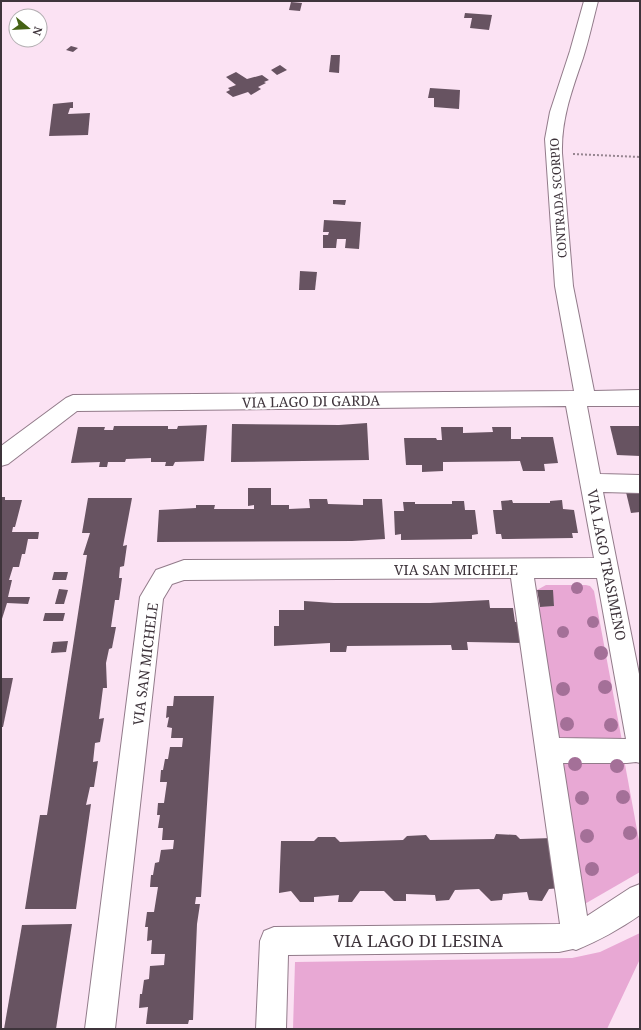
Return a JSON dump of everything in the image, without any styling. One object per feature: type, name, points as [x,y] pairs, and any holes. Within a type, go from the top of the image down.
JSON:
[{"type":"street","name":"CONTRADA SCORPIO","points":[[580,398],[564,286],[552,152],[553,132],[559,102],[591,1]]},
{"type":"street","name":"VIA LAGO TRASIMENO","points":[[580,398],[591,483],[607,568],[635,685],[640,744]]},
{"type":"street","name":"VIA LAGO DI GARDA","points":[[1,458],[73,403],[640,398]]},
{"type":"street","points":[[591,483],[640,484]]},
{"type":"street","points":[[521,568],[576,936]]},
{"type":"street","name":"VIA SAN MICHELE","points":[[100,1029],[152,598],[164,577],[184,570],[607,568]]},
{"type":"street","points":[[548,750],[627,751],[640,744]]},
{"type":"street","name":"VIA LAGO DI LESINA","points":[[271,1029],[274,941],[559,938],[576,936],[591,930],[640,898]]},
{"type":"path","points":[[552,152],[640,157]]},
{"type":"shaded area","points":[[546,585],[586,585],[590,586],[594,591],[622,741],[551,742],[531,607],[554,606],[552,590],[537,590]]},
{"type":"shaded area","points":[[624,759],[640,846],[640,872],[576,909],[554,760]]},
{"type":"shaded area","points":[[640,933],[640,959],[607,1029],[293,1029],[295,962],[572,958],[600,952]]},
{"type":"building","points":[[291,2],[302,3],[300,11],[289,10]]},
{"type":"building","points":[[465,13],[492,15],[489,30],[470,28],[472,18],[464,18]]},
{"type":"building","points":[[71,46],[78,48],[73,52],[66,50]]},
{"type":"building","points":[[331,55],[340,55],[339,73],[329,72]]},
{"type":"building","points":[[280,65],[287,70],[277,75],[271,70]]},
{"type":"building","points":[[236,72],[247,79],[262,75],[269,80],[258,87],[261,89],[251,95],[248,92],[233,97],[226,92],[230,90],[228,88],[236,85],[226,77]]},
{"type":"building","points":[[430,88],[460,90],[459,109],[434,107],[434,98],[428,98]]},
{"type":"building","points":[[73,102],[73,108],[70,108],[68,114],[90,113],[88,135],[49,136],[53,104]]},
{"type":"building","points":[[333,200],[346,200],[345,205],[333,204]]},
{"type":"building","points":[[324,220],[361,222],[359,249],[345,248],[346,239],[337,239],[336,248],[323,248],[323,235],[328,235],[329,232],[323,232]]},
{"type":"building","points":[[300,271],[317,272],[315,290],[299,290]]},
{"type":"building","points":[[367,423],[369,460],[231,462],[232,424],[339,425]]},
{"type":"building","points":[[207,425],[204,461],[175,462],[173,466],[165,466],[166,462],[151,462],[151,458],[126,459],[125,462],[108,462],[107,467],[99,467],[100,462],[71,463],[78,427],[105,427],[104,430],[113,430],[114,426],[168,426],[168,429],[177,429],[178,426]]},
{"type":"building","points":[[610,426],[639,426],[640,456],[617,455]]},
{"type":"building","points":[[441,427],[463,427],[463,433],[493,432],[492,427],[511,427],[511,439],[521,439],[521,437],[553,437],[558,463],[544,464],[545,471],[523,471],[520,461],[443,462],[443,471],[422,472],[422,465],[406,465],[404,438],[436,438],[437,440],[442,440]]},
{"type":"building","points":[[640,487],[640,512],[631,513],[625,488]]},
{"type":"building","points":[[248,488],[271,488],[271,505],[289,505],[289,509],[310,508],[309,499],[327,499],[328,504],[363,505],[363,499],[382,499],[385,539],[352,541],[157,542],[159,510],[196,508],[196,505],[215,505],[214,509],[254,509],[254,505],[248,506]]},
{"type":"building","points":[[1,497],[5,497],[5,500],[22,500],[15,527],[13,527],[12,532],[39,532],[38,539],[28,539],[25,554],[22,554],[19,567],[13,567],[9,580],[12,580],[8,597],[30,597],[28,604],[7,603],[1,622]]},
{"type":"building","points":[[88,498],[132,498],[123,546],[127,545],[124,566],[120,567],[119,578],[122,578],[119,600],[115,600],[111,627],[116,627],[112,648],[109,649],[106,663],[107,688],[103,688],[99,719],[104,718],[100,742],[95,743],[93,762],[98,761],[94,787],[90,787],[86,805],[91,804],[76,909],[25,909],[40,815],[47,815],[87,555],[83,555],[90,533],[82,533]]},
{"type":"building","points":[[512,500],[513,503],[550,503],[550,501],[562,500],[563,509],[574,510],[578,533],[572,533],[573,538],[502,539],[501,534],[496,534],[493,510],[502,510],[501,501]]},
{"type":"building","points":[[452,501],[464,501],[465,510],[475,510],[478,534],[472,535],[472,539],[401,540],[401,534],[395,535],[394,511],[404,511],[403,502],[415,502],[415,504],[452,504]]},
{"type":"building","points":[[54,572],[68,572],[66,580],[52,580]]},
{"type":"building","points":[[59,589],[68,590],[64,604],[55,604]]},
{"type":"building","points":[[537,590],[553,590],[554,606],[540,607]]},
{"type":"building","points":[[489,600],[490,608],[513,608],[515,622],[521,622],[524,643],[467,642],[468,650],[452,650],[451,645],[347,646],[346,652],[330,652],[330,643],[274,646],[274,626],[279,626],[279,610],[304,610],[304,601],[334,603],[430,603]]},
{"type":"building","points":[[45,613],[65,613],[63,621],[43,621]]},
{"type":"building","points":[[68,641],[66,652],[51,653],[53,642]]},
{"type":"building","points":[[1,678],[13,678],[3,727],[1,727]]},
{"type":"building","points":[[174,696],[214,696],[201,897],[196,897],[195,904],[200,904],[197,924],[193,1020],[189,1020],[188,1024],[146,1024],[148,1007],[139,1008],[140,994],[142,994],[144,980],[149,979],[150,966],[164,965],[165,954],[151,954],[152,940],[147,941],[148,927],[145,927],[147,912],[154,912],[158,887],[150,887],[151,875],[153,875],[155,863],[159,862],[161,850],[173,849],[174,840],[162,840],[163,828],[158,828],[160,815],[157,815],[158,803],[164,803],[167,782],[160,782],[161,770],[163,770],[165,759],[168,759],[170,747],[182,747],[183,738],[171,738],[172,728],[167,727],[169,717],[166,718],[167,706],[173,706]]},
{"type":"building","points":[[496,834],[516,835],[520,839],[553,838],[561,888],[549,889],[542,901],[529,900],[527,892],[503,894],[502,900],[491,901],[479,889],[455,890],[449,900],[436,901],[435,895],[406,894],[406,901],[394,901],[384,891],[360,891],[352,902],[338,902],[339,895],[314,897],[314,902],[300,902],[291,891],[279,893],[281,841],[314,841],[318,837],[335,837],[340,842],[403,840],[407,836],[426,835],[430,840],[494,839]]},
{"type":"building","points":[[72,924],[56,1029],[4,1029],[22,925]]}]
